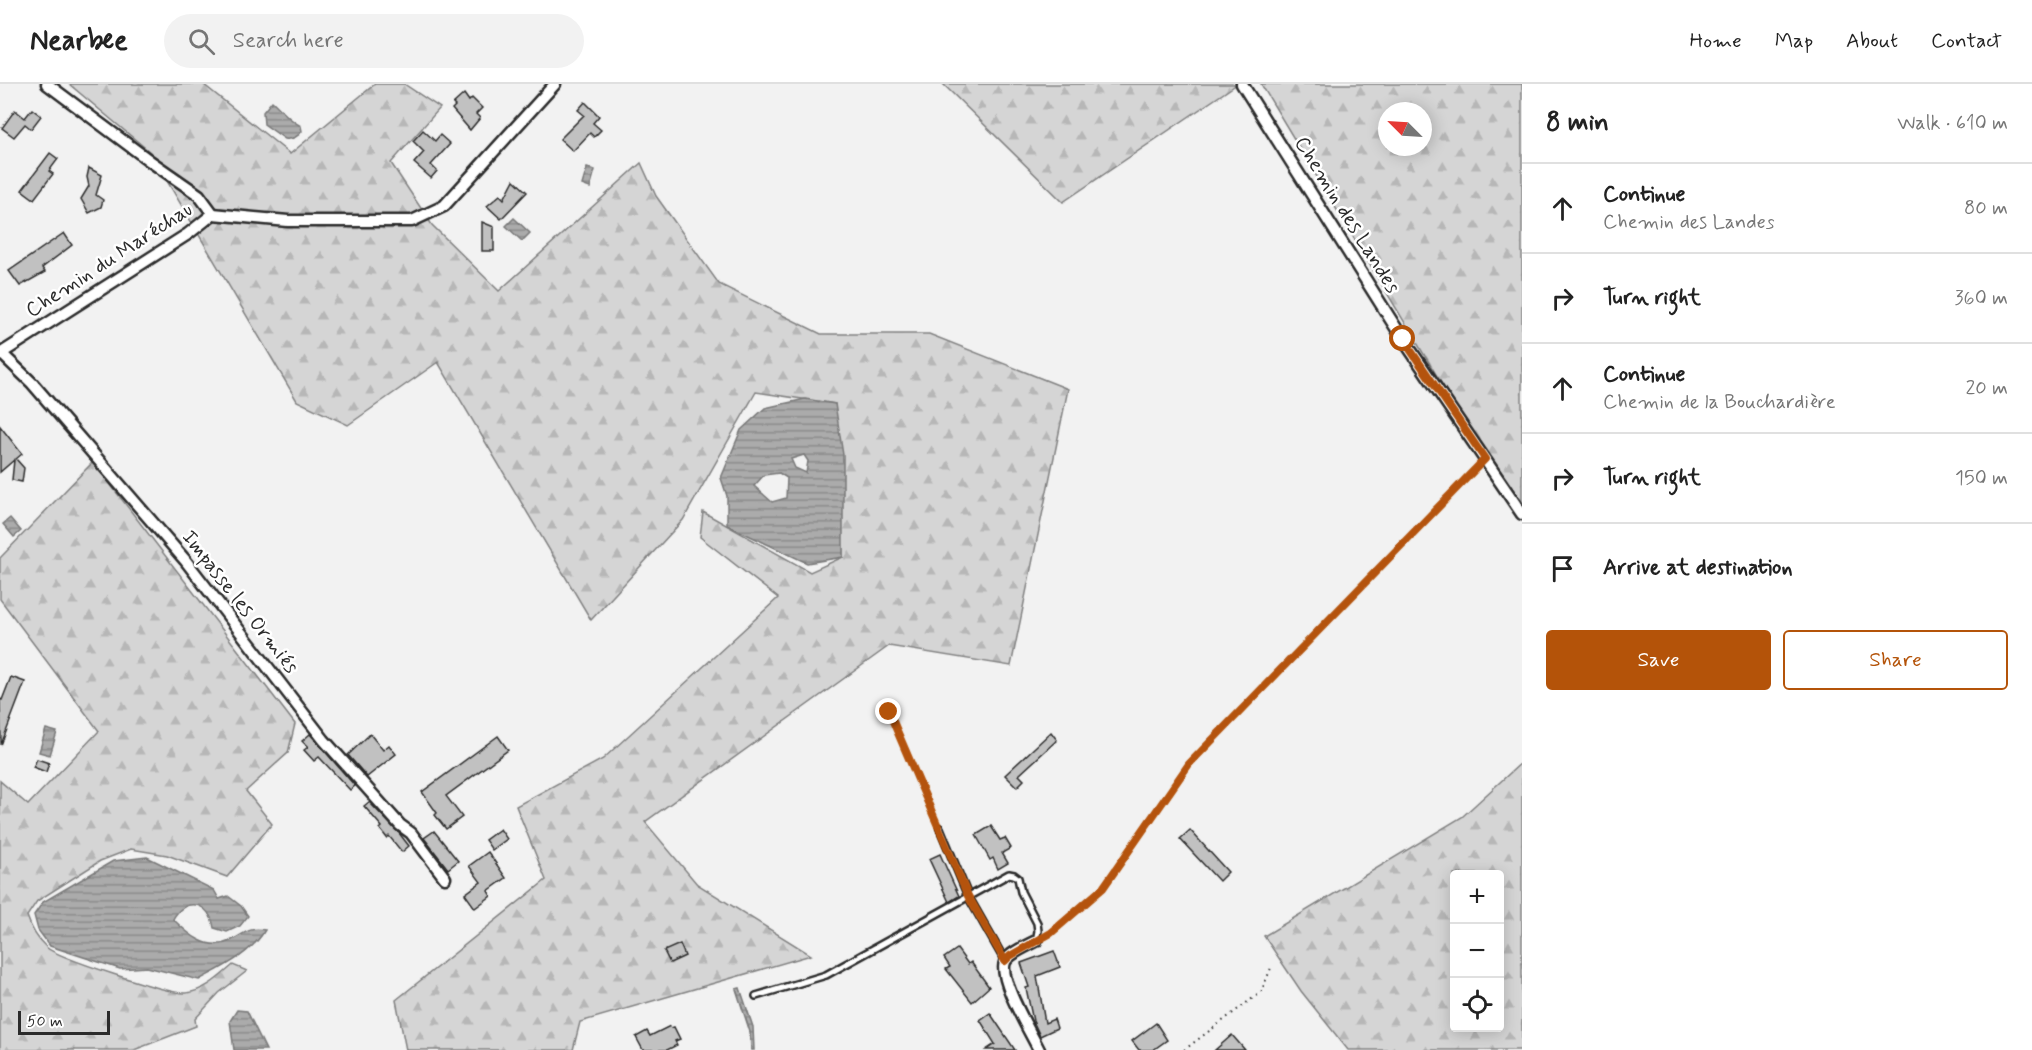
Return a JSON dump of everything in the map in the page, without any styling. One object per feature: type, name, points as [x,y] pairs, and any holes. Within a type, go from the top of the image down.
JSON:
[{"type":"street","name":"Chemin du Maréchau","points":[[1,354],[188,234],[213,214],[199,195],[47,84]]},
{"type":"street","points":[[213,214],[288,221],[411,221],[444,206],[555,84]]},
{"type":"street","name":"Chemin des Landes","points":[[1242,84],[1403,339],[1522,514]]},
{"type":"street","name":"Impasse les Ormiés","points":[[1,354],[32,383],[185,560],[324,740],[400,825],[411,832],[445,878]]},
{"type":"street","points":[[1036,941],[1005,961],[1004,977],[1039,1050]]},
{"type":"lane","points":[[940,828],[968,896],[1005,961]]},
{"type":"lane","points":[[756,996],[826,975],[1009,874],[1018,878],[1021,892],[1037,923],[1036,941]]},
{"type":"path","points":[[1036,941],[1051,933],[1103,888],[1189,764],[1485,459]]},
{"type":"path","points":[[889,712],[940,828]]},
{"type":"path","points":[[1184,1050],[1261,992],[1271,968]]},
{"type":"green space","points":[[69,84],[203,84],[290,154],[375,84],[404,84],[440,108],[391,163],[432,225],[499,291],[641,163],[656,196],[719,284],[821,334],[929,334],[1068,389],[1011,666],[889,646],[645,822],[697,884],[811,955],[580,1022],[573,1050],[406,1050],[396,1000],[546,880],[516,806],[603,759],[778,598],[700,537],[703,512],[810,572],[843,557],[835,404],[756,392],[683,520],[591,620],[438,362],[348,425],[297,401],[150,152]]},
{"type":"green space","points":[[943,84],[1237,84],[1063,202]]},
{"type":"green space","points":[[1261,84],[1522,84],[1522,517]]},
{"type":"green space","points":[[93,462],[295,724],[288,753],[246,791],[272,824],[227,877],[167,855],[131,849],[100,861],[37,901],[27,916],[39,940],[54,952],[138,982],[176,992],[193,992],[211,983],[233,965],[247,971],[219,993],[195,1019],[196,1026],[134,1050],[0,1050],[0,781],[28,805],[99,731],[0,599],[0,558]]},
{"type":"green space","points":[[1522,762],[1522,1050],[1348,1050],[1301,991],[1264,936],[1462,817]]},
{"type":"shaded area","points":[[272,101],[301,126],[302,131],[297,136],[285,139],[264,124],[263,112]]},
{"type":"shaded area","points":[[587,168],[595,170],[590,188],[582,185]]},
{"type":"shaded area","points":[[514,218],[530,233],[522,241],[506,226]]},
{"type":"shaded area","points":[[805,399],[835,404],[843,455],[843,557],[807,563],[727,525],[727,496],[721,478],[741,430],[765,408]],"holes":[[[804,455],[808,461],[806,473],[795,468],[791,459]],[[779,473],[787,478],[786,498],[772,502],[754,486],[764,475]]]},
{"type":"shaded area","points":[[10,518],[21,531],[14,537],[3,524]]},
{"type":"shaded area","points":[[46,729],[57,732],[50,755],[39,752]]},
{"type":"shaded area","points":[[147,857],[214,890],[219,899],[228,896],[241,906],[248,916],[240,926],[227,932],[214,928],[208,912],[196,905],[190,905],[184,907],[173,919],[185,930],[206,943],[222,944],[250,930],[265,930],[259,939],[227,965],[199,980],[147,967],[120,969],[50,946],[38,930],[34,915],[43,902],[113,861]]},
{"type":"shaded area","points":[[740,988],[753,1027],[754,1050],[751,1050],[750,1032],[736,989]]},
{"type":"shaded area","points":[[237,1010],[247,1011],[266,1050],[234,1050],[230,1021]]},
{"type":"building","points":[[464,94],[469,101],[472,98],[482,108],[476,114],[480,118],[470,130],[452,109],[455,106],[453,104]]},
{"type":"building","points":[[585,102],[599,116],[593,123],[601,130],[594,137],[590,133],[573,151],[560,139],[584,115],[578,110]]},
{"type":"building","points":[[32,109],[41,116],[31,129],[25,124],[14,137],[2,128],[15,110],[25,118]]},
{"type":"building","points":[[423,130],[435,141],[440,135],[450,144],[431,165],[437,171],[431,178],[414,163],[424,152],[413,141]]},
{"type":"building","points":[[50,153],[58,159],[49,171],[53,174],[34,199],[22,190]]},
{"type":"building","points":[[89,168],[102,175],[96,195],[103,200],[101,207],[89,213],[81,199],[89,186],[87,177]]},
{"type":"building","points":[[514,180],[527,192],[501,219],[487,206],[500,195],[504,199]]},
{"type":"building","points":[[482,222],[494,227],[494,251],[482,251]]},
{"type":"building","points":[[64,233],[72,245],[42,268],[45,272],[20,286],[9,271]]},
{"type":"building","points":[[0,426],[22,454],[16,459],[24,468],[22,482],[12,480],[14,460],[0,472]]},
{"type":"building","points":[[11,677],[25,682],[1,745],[0,699],[2,700]]},
{"type":"building","points":[[1051,732],[1057,740],[1019,775],[1024,780],[1017,787],[1005,775]]},
{"type":"building","points":[[310,734],[355,786],[350,790],[319,757],[314,761],[304,750],[308,747],[302,741]]},
{"type":"building","points":[[370,734],[383,750],[389,745],[396,754],[367,777],[348,755]]},
{"type":"building","points":[[498,736],[508,750],[446,796],[462,817],[446,829],[422,792]]},
{"type":"building","points":[[37,759],[49,763],[46,772],[33,767]]},
{"type":"building","points":[[369,802],[409,846],[402,852],[389,836],[387,838],[380,829],[382,827],[364,806]]},
{"type":"building","points":[[991,826],[1000,840],[1005,838],[1011,848],[1002,853],[1008,863],[998,869],[993,858],[990,860],[976,835]]},
{"type":"building","points":[[500,829],[507,839],[492,850],[485,840]]},
{"type":"building","points":[[1190,830],[1228,872],[1219,881],[1180,839]]},
{"type":"building","points":[[434,831],[458,861],[448,869],[424,838]]},
{"type":"building","points":[[488,852],[506,878],[488,891],[491,896],[475,908],[465,894],[481,882],[469,866]]},
{"type":"building","points":[[940,854],[959,896],[949,902],[929,859]]},
{"type":"building","points":[[680,944],[685,956],[670,963],[664,951]]},
{"type":"building","points":[[957,949],[968,964],[971,962],[989,987],[972,1002],[946,969],[950,967],[944,958]]},
{"type":"building","points":[[1054,951],[1060,967],[1037,976],[1045,1023],[1054,1019],[1057,1028],[1040,1036],[1033,1021],[1026,988],[1029,987],[1021,963]]},
{"type":"building","points":[[990,1013],[1015,1050],[986,1050],[995,1044],[980,1020]]},
{"type":"building","points":[[1156,1023],[1167,1040],[1153,1050],[1139,1050],[1132,1041]]},
{"type":"building","points":[[670,1026],[674,1027],[680,1039],[675,1041],[677,1045],[667,1050],[643,1050],[636,1037],[647,1031],[650,1036]]},
{"type":"building","points":[[1232,1035],[1245,1050],[1215,1050]]},
{"type":"route","points":[[889,712],[968,896],[1005,961],[1051,933],[1103,888],[1189,764],[1485,459],[1403,339]]}]
